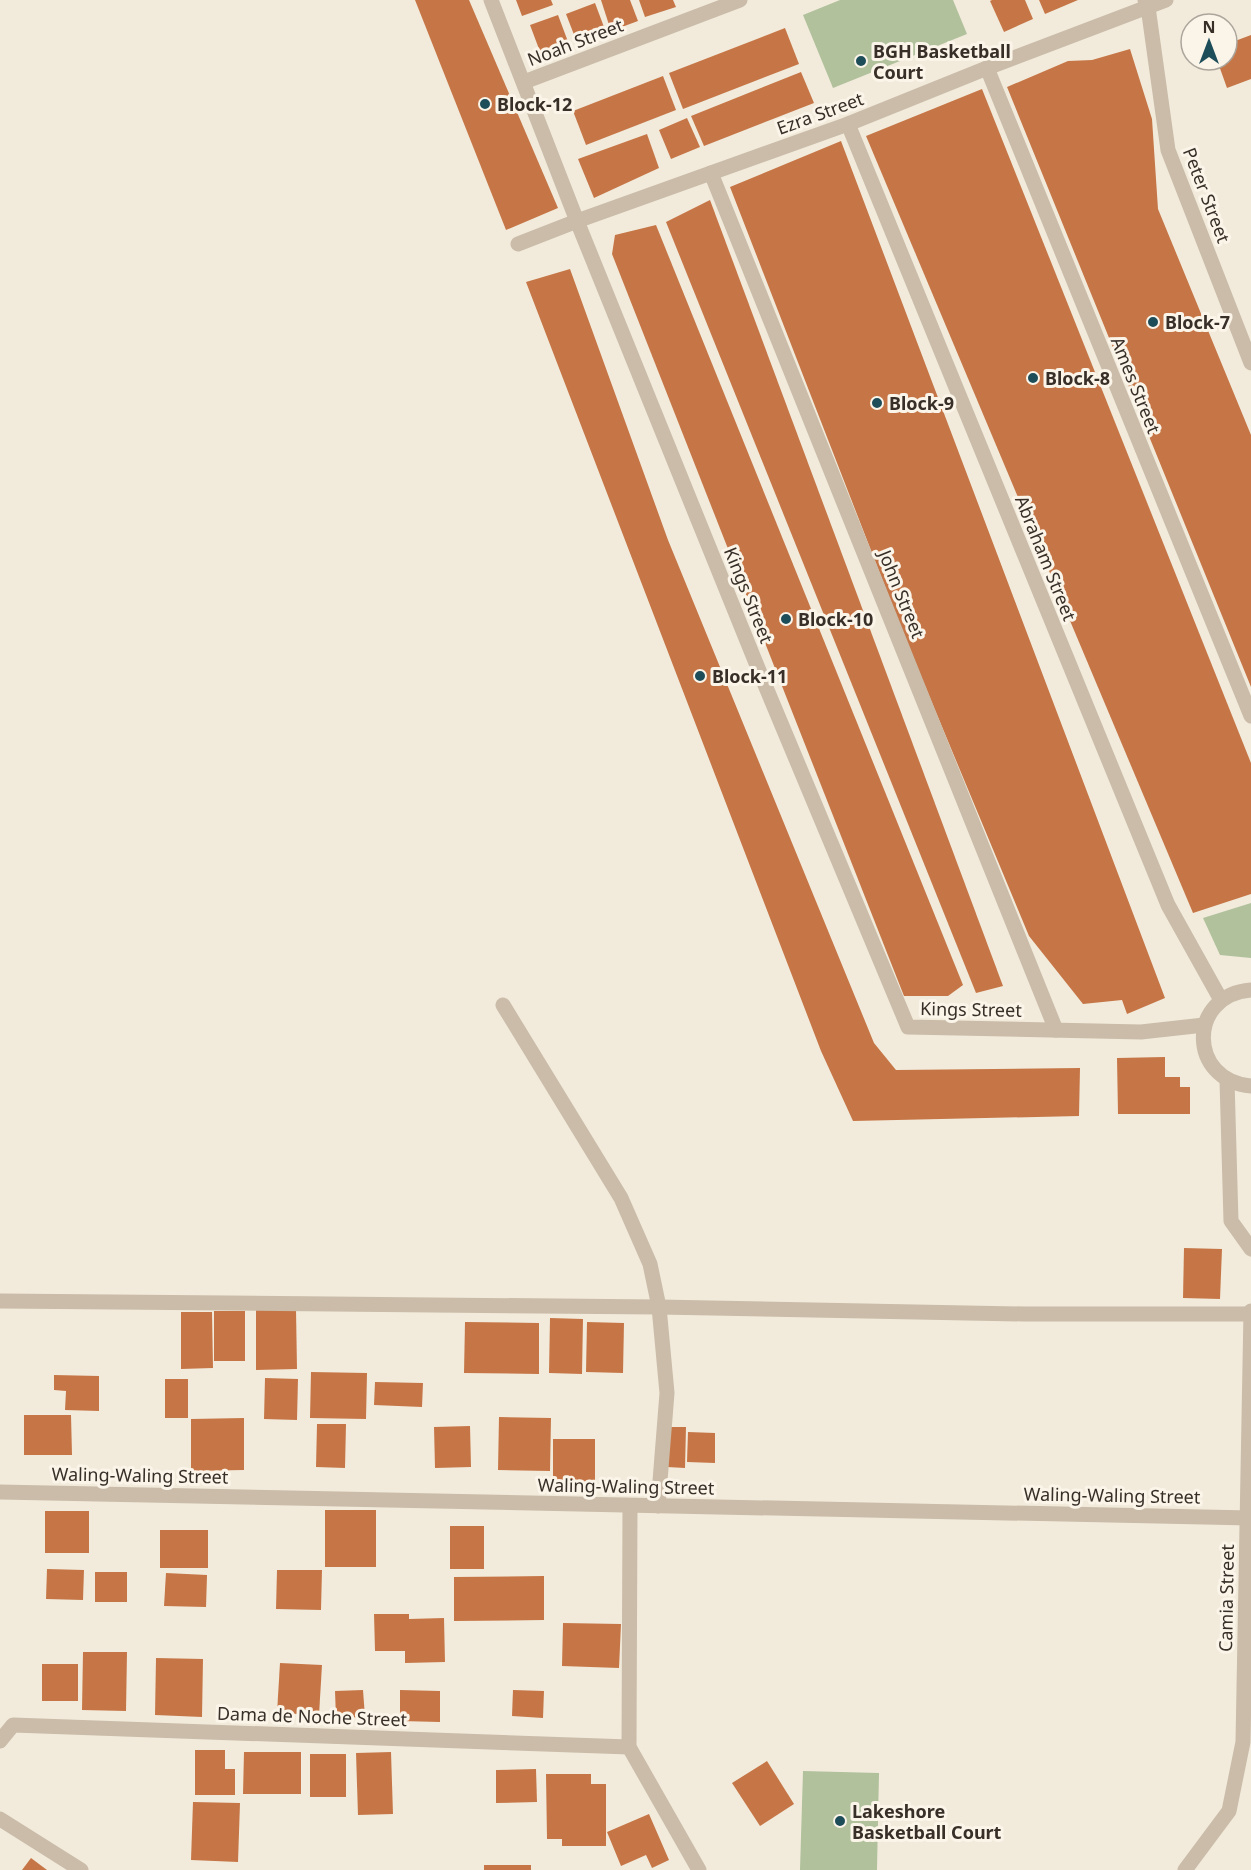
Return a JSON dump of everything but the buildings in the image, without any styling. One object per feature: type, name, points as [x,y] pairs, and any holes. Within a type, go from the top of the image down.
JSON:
[{"type":"street","name":"Kings Street","points":[[491,0],[577,221],[760,673],[908,1027],[1141,1032],[1204,1025]]},
{"type":"street","name":"Noah Street","points":[[524,82],[740,0]]},
{"type":"street","name":"Ezra Street","points":[[518,244],[848,124],[1147,4],[1166,0]]},
{"type":"street","name":"Peter Street","points":[[1147,4],[1168,150],[1251,363]]},
{"type":"street","name":"Ames Street","points":[[987,68],[1251,716]]},
{"type":"street","name":"Abraham Street","points":[[848,124],[1168,905],[1221,1000]]},
{"type":"street","name":"John Street","points":[[711,173],[1056,1030]]},
{"type":"street","points":[[1251,990],[1234,993],[1221,1000],[1210,1012],[1204,1025],[1202,1041],[1206,1057],[1215,1070],[1227,1080],[1239,1085],[1251,1086]]},
{"type":"street","points":[[503,1005],[621,1198],[650,1263],[659,1307],[667,1393],[658,1506]]},
{"type":"street","points":[[1227,1080],[1231,1221],[1251,1249]]},
{"type":"street","points":[[0,1301],[659,1307],[1024,1314],[1251,1313]]},
{"type":"street","name":"Camia Street","points":[[1185,1870],[1228,1811],[1247,1742],[1251,1313]]},
{"type":"street","name":"Waling-Waling Street","points":[[0,1492],[1249,1518]]},
{"type":"street","points":[[630,1506],[629,1747],[699,1870]]},
{"type":"street","name":"Dama de Noche Street","points":[[0,1741],[13,1725],[629,1747]]},
{"type":"street","points":[[0,1819],[81,1870]]},
{"type":"green space","name":"BGH Basketball Court","points":[[840,0],[953,0],[967,34],[833,88],[803,15]]},
{"type":"green space","points":[[1251,903],[1251,958],[1220,955],[1203,918]]},
{"type":"green space","name":"Lakeshore Basketball Court","points":[[803,1771],[879,1773],[877,1870],[800,1870]]},
{"type":"place","name":"BGH Basketball Court","points":[[861,61]]},
{"type":"place","name":"Block-12","points":[[485,104]]},
{"type":"place","name":"Block-7","points":[[1153,322]]},
{"type":"place","name":"Block-8","points":[[1033,378]]},
{"type":"place","name":"Block-9","points":[[877,403]]},
{"type":"place","name":"Block-10","points":[[786,619]]},
{"type":"place","name":"Block-11","points":[[700,676]]},
{"type":"place","name":"Lakeshore Basketball Court","points":[[840,1821]]}]
